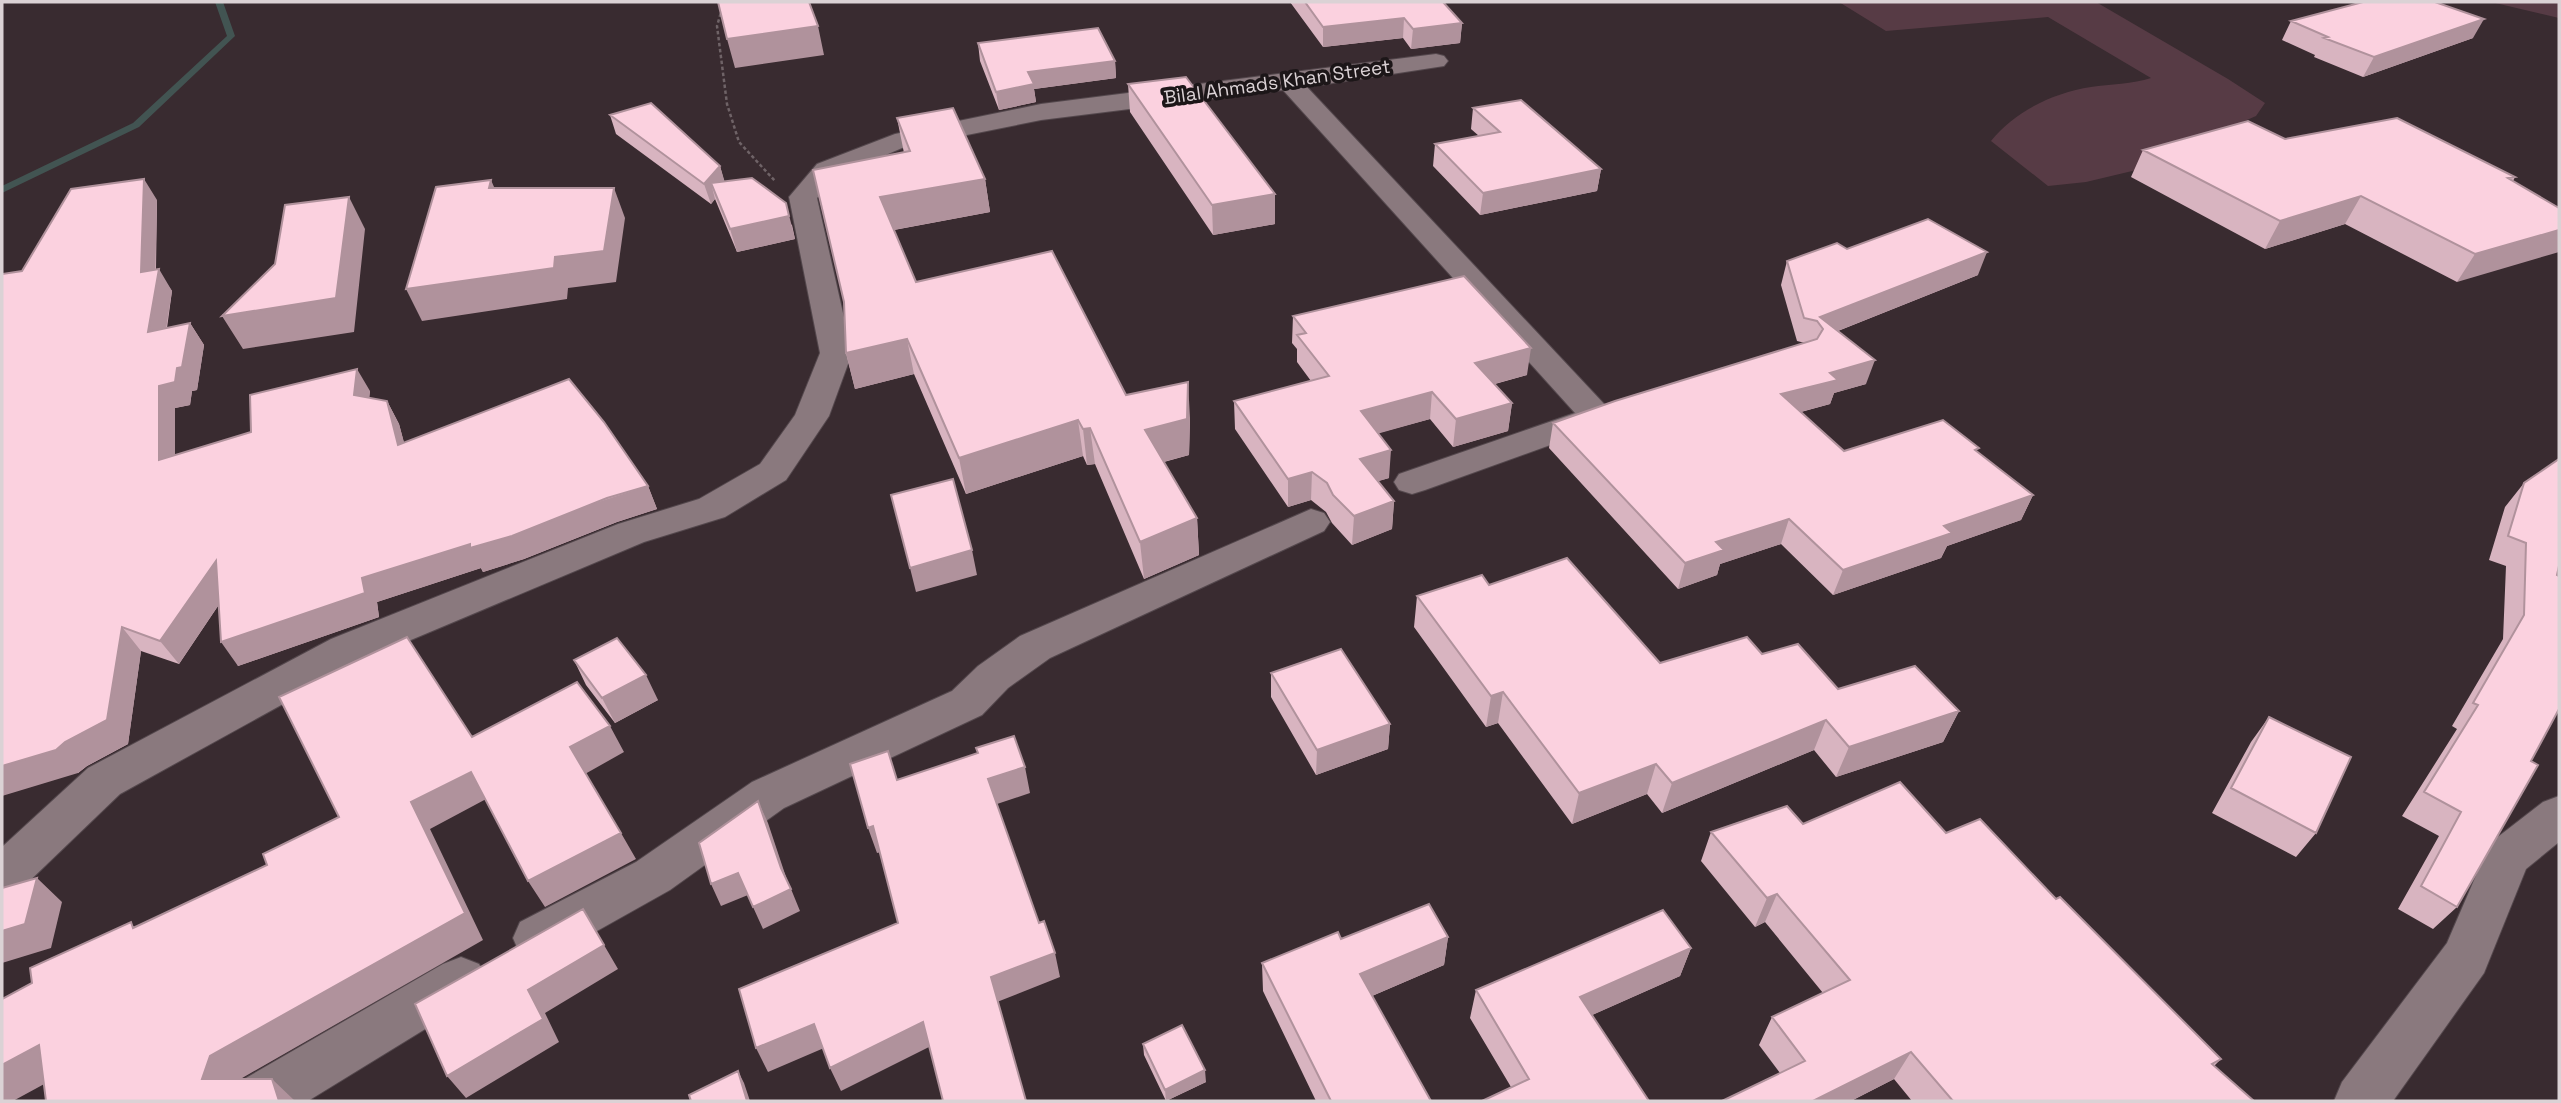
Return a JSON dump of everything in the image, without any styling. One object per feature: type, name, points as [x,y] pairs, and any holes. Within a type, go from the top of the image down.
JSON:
[{"type":"street","name":"Bilal Ahmads Khan Street","points":[[803,197],[827,170],[895,142],[1041,112],[1436,61]]},
{"type":"street","points":[[1289,82],[1597,416]]},
{"type":"street","points":[[2,877],[104,781],[346,650],[631,533],[712,508],[773,472],[812,416],[836,353],[803,197]]},
{"type":"street","points":[[1412,482],[1637,404]]},
{"type":"street","points":[[258,1101],[502,957],[653,876],[768,795],[967,703],[993,677],[1035,647],[1311,522]]},
{"type":"street","points":[[2361,1101],[2466,957],[2507,857],[2559,816]]},
{"type":"path","points":[[724,2],[717,26],[727,104],[739,142],[779,185],[803,197]]},
{"type":"shaded area","points":[[1839,2],[2096,2],[2265,103],[2256,116],[2215,134],[2191,157],[2086,182],[2048,186],[1991,141],[2001,130],[2023,112],[2063,94],[2151,78],[2048,17],[1886,31]]},
{"type":"shaded area","points":[[2491,2],[2559,2],[2559,18]]},
{"type":"building","points":[[718,2],[809,2],[818,26],[727,39]]},
{"type":"building","points":[[1305,2],[1443,2],[1462,23],[1413,29],[1404,18],[1323,27]]},
{"type":"building","points":[[2363,2],[2435,2],[2484,19],[2374,57],[2324,38],[2328,37],[2291,21]]},
{"type":"building","points":[[1098,28],[1115,61],[1028,72],[1034,84],[996,92],[978,43]]},
{"type":"building","points":[[1186,77],[1275,194],[1212,205],[1128,84]]},
{"type":"building","points":[[1521,100],[1601,169],[1483,193],[1435,144],[1500,132],[1473,108]]},
{"type":"building","points":[[651,103],[720,166],[704,184],[610,115]]},
{"type":"building","points":[[953,108],[985,179],[880,197],[916,282],[1052,251],[1126,395],[1188,382],[1187,419],[1145,430],[1197,518],[1140,542],[1090,428],[1083,429],[1078,420],[959,458],[907,339],[846,353],[844,302],[813,170],[910,151],[897,118]]},
{"type":"building","points":[[2397,118],[2515,177],[2508,178],[2559,208],[2559,230],[2475,254],[2361,196],[2280,221],[2143,150],[2248,121],[2285,139]]},
{"type":"building","points":[[752,178],[786,203],[789,216],[730,229],[711,183]]},
{"type":"building","points":[[144,179],[141,272],[159,269],[148,332],[190,323],[182,367],[177,368],[175,382],[159,386],[159,460],[251,432],[250,395],[357,369],[354,395],[387,401],[398,445],[569,379],[604,422],[648,486],[607,498],[512,536],[470,548],[470,544],[362,578],[365,593],[221,642],[216,561],[160,641],[122,627],[107,720],[65,742],[56,750],[2,766],[2,274],[22,271],[71,189]]},
{"type":"building","points":[[491,180],[489,188],[614,188],[604,251],[555,257],[554,268],[406,289],[436,187]]},
{"type":"building","points":[[349,197],[336,298],[222,316],[275,264],[285,205]]},
{"type":"building","points":[[1928,219],[1987,252],[1820,317],[1875,360],[1830,373],[1838,380],[1781,394],[1844,451],[1943,420],[1979,448],[1975,450],[2033,495],[1944,526],[1952,533],[1843,570],[1789,519],[1716,542],[1724,550],[1685,563],[1553,423],[1615,401],[1817,339],[1823,329],[1817,321],[1804,318],[1787,261],[1837,243],[1847,249]]},
{"type":"building","points":[[1464,276],[1531,348],[1475,363],[1512,403],[1456,419],[1432,392],[1361,411],[1391,450],[1360,459],[1394,501],[1354,516],[1333,495],[1327,483],[1312,472],[1288,479],[1234,401],[1329,376],[1297,335],[1306,333],[1293,316]]},
{"type":"building","points":[[2559,459],[2559,709],[2531,761],[2538,765],[2457,907],[2421,886],[2461,812],[2424,792],[2478,705],[2473,703],[2524,615],[2526,543],[2508,536],[2524,483]]},
{"type":"building","points":[[953,479],[972,550],[910,568],[891,495]]},
{"type":"building","points":[[1567,558],[1660,663],[1747,637],[1762,654],[1798,644],[1838,689],[1915,666],[1959,711],[1849,747],[1826,720],[1672,783],[1656,764],[1579,793],[1503,692],[1491,696],[1417,596],[1482,575],[1489,585]]},
{"type":"building","points":[[407,637],[472,737],[577,682],[610,726],[570,747],[621,833],[528,881],[471,772],[411,802],[465,913],[210,1056],[202,1079],[272,1079],[279,1101],[46,1101],[39,1045],[2,1065],[2,999],[32,983],[30,968],[131,922],[133,928],[267,865],[263,854],[339,817],[279,697]]},
{"type":"building","points":[[617,638],[646,675],[602,698],[574,660]]},
{"type":"building","points":[[1341,649],[1390,724],[1317,750],[1271,673]]},
{"type":"building","points":[[2269,717],[2351,757],[2316,833],[2231,788]]},
{"type":"building","points":[[1014,736],[1025,767],[988,779],[1039,923],[1044,921],[1055,953],[991,977],[1026,1101],[943,1101],[923,1022],[830,1068],[814,1024],[756,1048],[739,989],[898,923],[873,826],[868,828],[850,764],[888,751],[897,780],[978,753],[976,748]]},
{"type":"building","points":[[1900,782],[1946,833],[1980,819],[2056,899],[2060,897],[2221,1059],[2212,1064],[2254,1101],[1953,1101],[1911,1052],[1813,1101],[1722,1101],[1805,1061],[1772,1017],[1850,980],[1777,894],[1767,898],[1711,832],[1787,806],[1803,824]]},
{"type":"building","points":[[758,801],[791,889],[753,907],[738,873],[711,884],[699,843]]},
{"type":"building","points":[[37,878],[25,924],[2,931],[2,888]]},
{"type":"building","points":[[1429,904],[1448,937],[1360,974],[1431,1101],[1331,1101],[1262,963],[1338,932],[1341,939]]},
{"type":"building","points":[[583,909],[604,945],[528,990],[543,1019],[447,1076],[415,1004]]},
{"type":"building","points":[[1663,910],[1691,948],[1580,997],[1649,1101],[1482,1101],[1529,1079],[1476,990]]},
{"type":"building","points":[[1182,1025],[1205,1070],[1165,1090],[1143,1044]]},
{"type":"building","points":[[738,1071],[747,1101],[691,1101],[689,1095]]},
{"type":"waterway","points":[[2,190],[136,125],[231,36],[219,2]]}]
